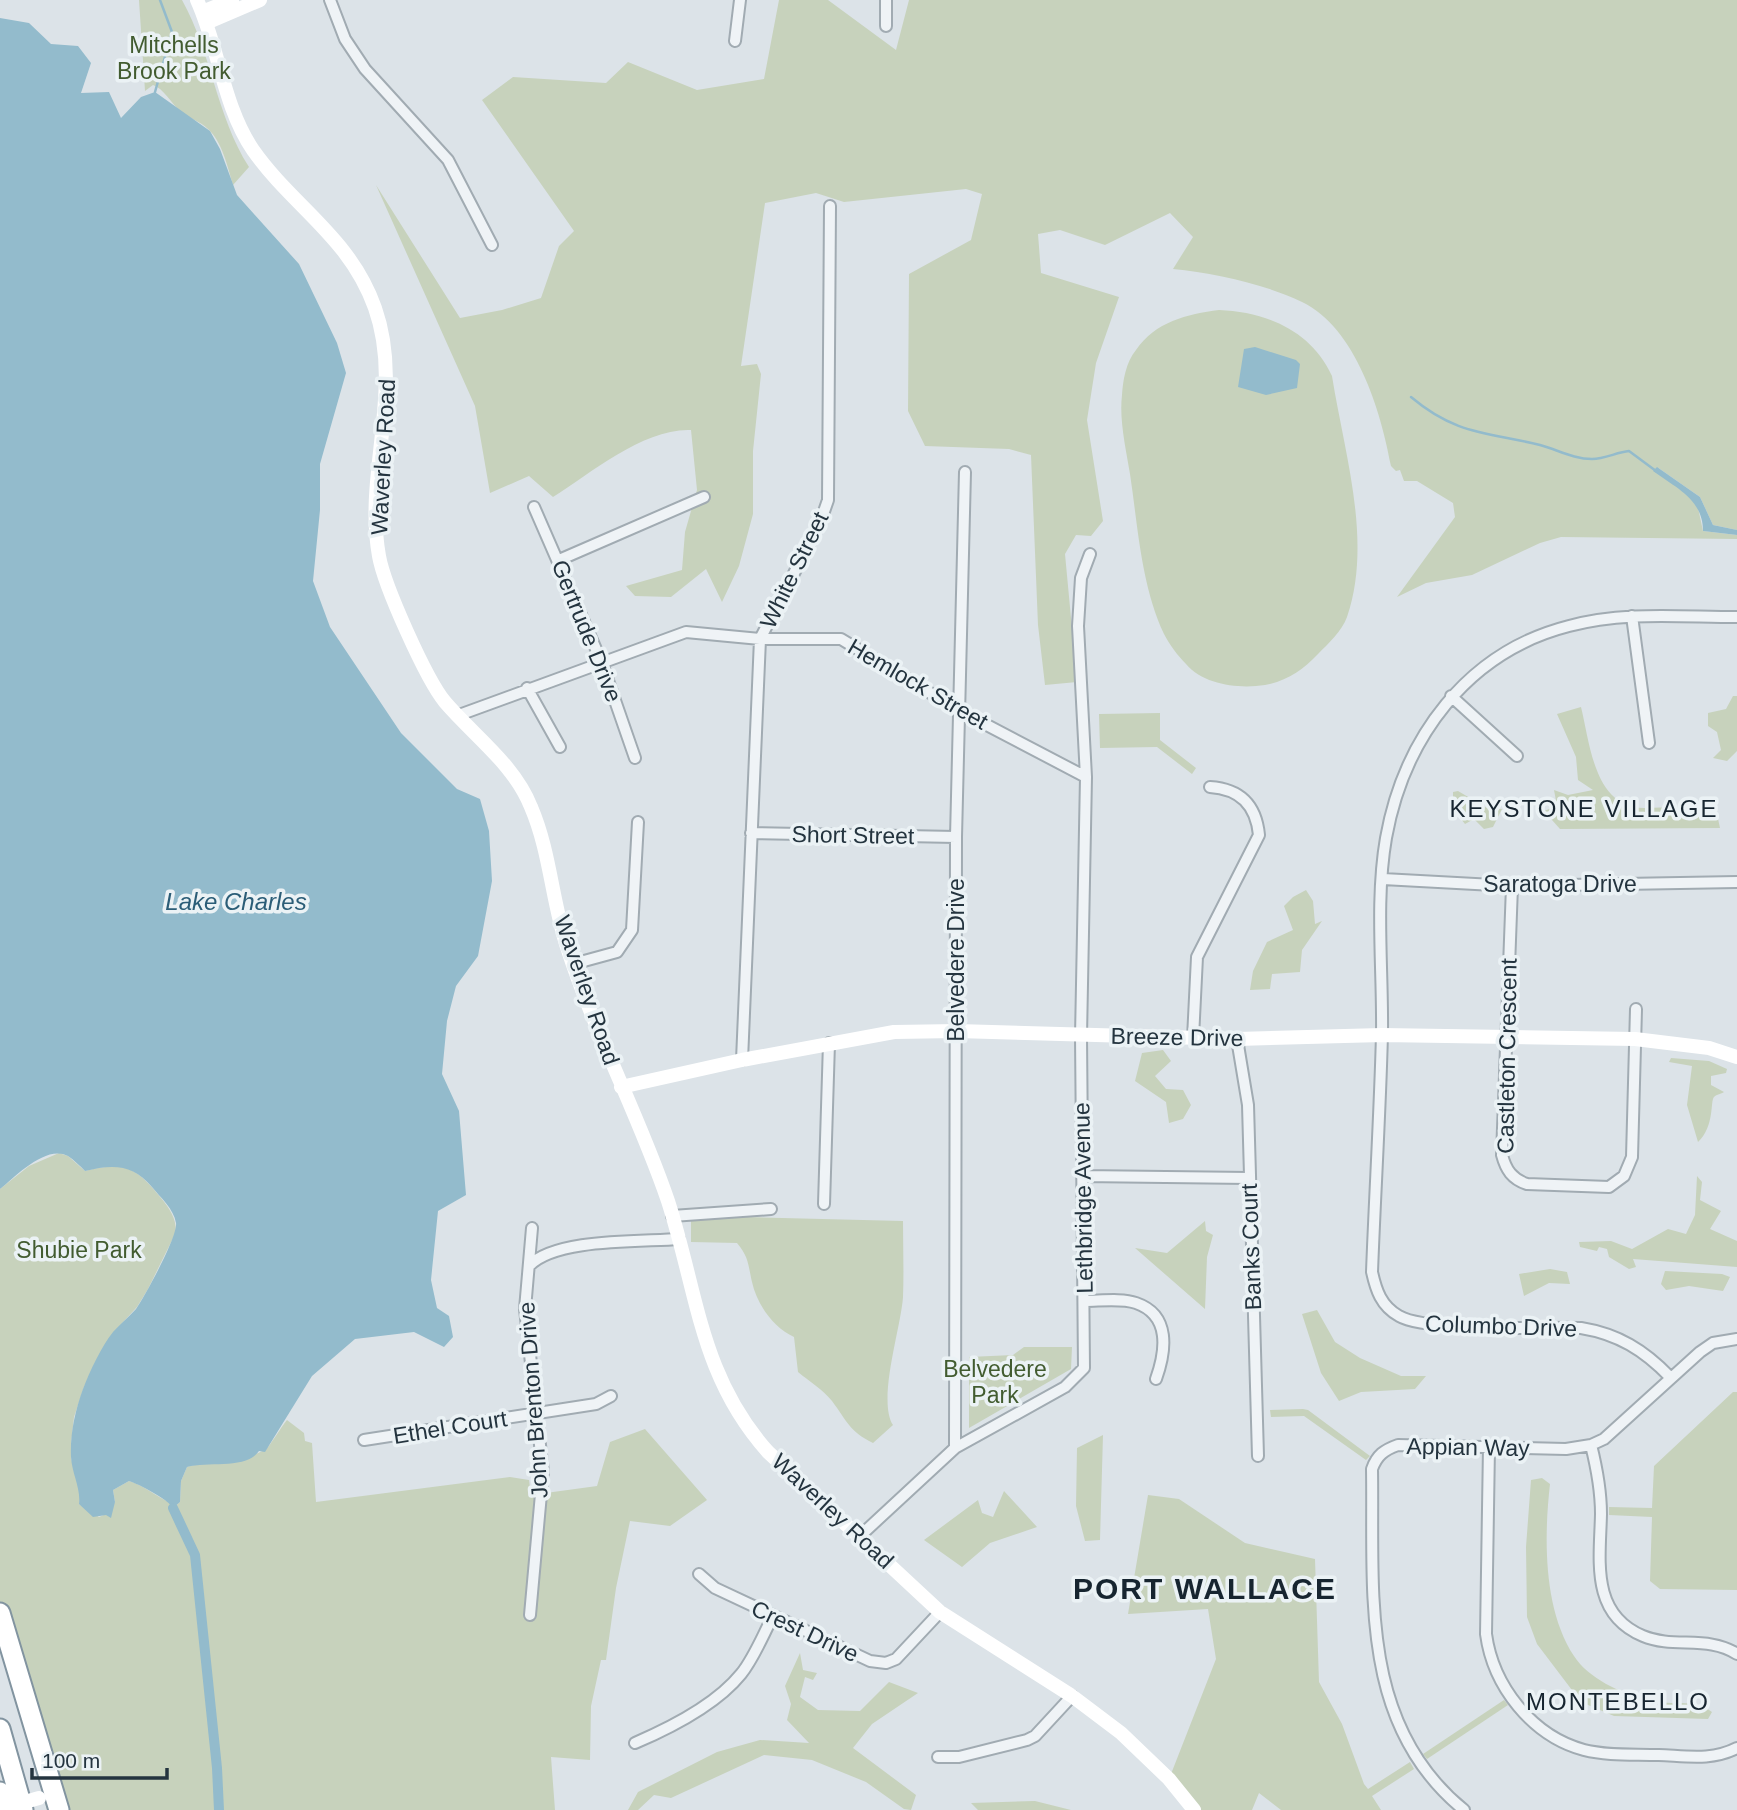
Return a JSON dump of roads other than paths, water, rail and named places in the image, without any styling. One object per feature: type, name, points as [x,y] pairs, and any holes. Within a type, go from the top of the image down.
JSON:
[{"type":"highway","points":[[0,1613],[44,1803]]},
{"type":"highway","points":[[0,1729],[44,1803]]},
{"type":"highway","points":[[0,1792],[3,1810]]},
{"type":"main road","points":[[202,12],[232,0]]},
{"type":"main road","points":[[202,12],[260,0]]},
{"type":"main road","name":"Waverley Road","points":[[202,12],[245,136],[267,167],[334,237],[374,304],[388,363],[379,467],[379,556],[433,685],[509,769],[530,802],[541,830],[566,944],[672,1216],[711,1357],[732,1406],[768,1452],[940,1612],[1072,1696],[1147,1757],[1194,1810]]},
{"type":"main road","name":"Breeze Drive","points":[[621,1087],[742,1060],[894,1032],[957,1031],[1237,1039],[1382,1035],[1635,1039],[1697,1046],[1737,1057]]},
{"type":"main road","points":[[3,1810],[44,1803]]},
{"type":"street","points":[[330,0],[345,38],[365,69],[448,160],[492,245]]},
{"type":"street","points":[[735,41],[740,0]]},
{"type":"street","points":[[886,0],[886,26]]},
{"type":"street","name":"White Street","points":[[742,1060],[760,639],[820,523],[828,500],[830,206]]},
{"type":"street","name":"Belvedere Drive","points":[[955,1448],[956,837],[965,472]]},
{"type":"street","points":[[559,560],[704,497]]},
{"type":"street","name":"Gertrude Drive","points":[[534,506],[602,663],[635,758]]},
{"type":"street","name":"Lethbridge Avenue","points":[[860,1535],[955,1448],[1065,1387],[1080,1375],[1086,1360],[1081,1036],[1086,777],[1078,626],[1082,578],[1090,554]]},
{"type":"street","points":[[1632,616],[1649,743]]},
{"type":"street","name":"Columbo Drive","points":[[1670,1377],[1627,1342],[1603,1332],[1581,1328],[1422,1324],[1407,1320],[1388,1309],[1380,1298],[1372,1272],[1382,1035],[1383,879],[1386,839],[1398,791],[1420,738],[1451,696],[1476,674],[1533,639],[1566,626],[1632,616],[1737,617]]},
{"type":"street","name":"Hemlock Street","points":[[459,715],[686,632],[760,639],[841,639],[960,711],[1086,777]]},
{"type":"street","points":[[527,688],[560,747]]},
{"type":"street","points":[[1451,696],[1517,756]]},
{"type":"street","points":[[1194,1038],[1197,957],[1259,835],[1258,822],[1243,799],[1230,788],[1210,787]]},
{"type":"street","points":[[573,964],[617,952],[632,930],[638,822]]},
{"type":"street","name":"Short Street","points":[[751,833],[956,837]]},
{"type":"street","name":"Saratoga Drive","points":[[1383,879],[1512,886],[1737,882]]},
{"type":"street","name":"Castleton Crescent","points":[[1512,886],[1504,1038],[1502,1155],[1509,1173],[1527,1184],[1609,1186],[1624,1176],[1632,1157],[1636,1009]]},
{"type":"street","name":"Banks Court","points":[[1237,1039],[1248,1105],[1258,1456]]},
{"type":"street","points":[[824,1204],[829,1043]]},
{"type":"street","points":[[1082,1176],[1249,1178]]},
{"type":"street","points":[[672,1216],[771,1209]]},
{"type":"street","name":"John Brenton Drive","points":[[530,1615],[543,1472],[525,1310],[532,1228]]},
{"type":"street","points":[[529,1266],[551,1252],[592,1245],[679,1239]]},
{"type":"street","points":[[1085,1301],[1134,1301],[1155,1315],[1161,1325],[1164,1343],[1156,1379]]},
{"type":"street","name":"Appian Way","points":[[1464,1810],[1436,1783],[1419,1760],[1405,1739],[1385,1692],[1374,1632],[1372,1469],[1381,1452],[1398,1445],[1566,1449],[1591,1445],[1619,1428],[1670,1377],[1713,1343],[1737,1339]]},
{"type":"street","name":"Ethel Court","points":[[365,1440],[596,1404],[611,1396]]},
{"type":"street","points":[[1591,1445],[1599,1479],[1598,1573],[1609,1607],[1629,1628],[1644,1637],[1714,1643],[1737,1654]]},
{"type":"street","points":[[1489,1447],[1486,1634],[1492,1664],[1510,1697],[1550,1734],[1583,1749],[1711,1758],[1737,1748]]},
{"type":"street","name":"Crest Drive","points":[[699,1574],[715,1588],[870,1661],[886,1663],[896,1659],[940,1612]]},
{"type":"street","points":[[635,1743],[659,1732],[731,1685],[746,1668],[773,1616]]},
{"type":"street","points":[[938,1758],[959,1757],[1027,1741],[1035,1736],[1072,1696]]},
{"type":"water","name":"Lake Charles","points":[[0,18],[29,23],[51,44],[78,46],[91,63],[81,93],[109,92],[121,118],[141,97],[155,92],[210,131],[220,149],[237,195],[299,264],[337,343],[346,373],[320,464],[320,510],[313,581],[330,627],[401,733],[457,789],[480,799],[489,831],[492,881],[478,956],[456,986],[447,1021],[442,1074],[459,1111],[466,1195],[438,1211],[431,1280],[437,1308],[449,1316],[453,1337],[444,1347],[414,1332],[355,1339],[312,1376],[265,1452],[259,1451],[253,1457],[236,1463],[187,1467],[181,1481],[180,1502],[173,1508],[160,1497],[129,1481],[113,1490],[115,1502],[111,1518],[106,1515],[93,1517],[79,1504],[71,1457],[75,1414],[96,1359],[113,1332],[136,1309],[167,1252],[176,1223],[166,1204],[145,1179],[137,1174],[113,1167],[85,1171],[68,1156],[59,1153],[31,1163],[0,1189]]},
{"type":"water","points":[[1255,347],[1296,360],[1300,364],[1297,388],[1266,395],[1238,387],[1244,349]]},
{"type":"water","points":[[1657,467],[1700,497],[1713,525],[1737,530],[1737,535],[1703,531],[1702,520],[1693,502],[1653,471]]},
{"type":"waterway","points":[[155,92],[172,32],[160,0]]},
{"type":"waterway","points":[[1411,397],[1443,419],[1472,430],[1540,445],[1585,459],[1629,451],[1656,471]]},
{"type":"waterway","points":[[173,1508],[195,1555],[219,1810]]},
{"type":"district","name":"KEYSTONE VILLAGE","points":[[1584,808]]},
{"type":"district","name":"PORT WALLACE","points":[[1205,1588]]},
{"type":"district","name":"MONTEBELLO","points":[[1618,1701]]},
{"type":"park label","name":"Mitchells Brook Park","points":[[174,58]]},
{"type":"park label","name":"Shubie Park","points":[[79,1250]]},
{"type":"park label","name":"Belvedere Park","points":[[995,1382]]}]
